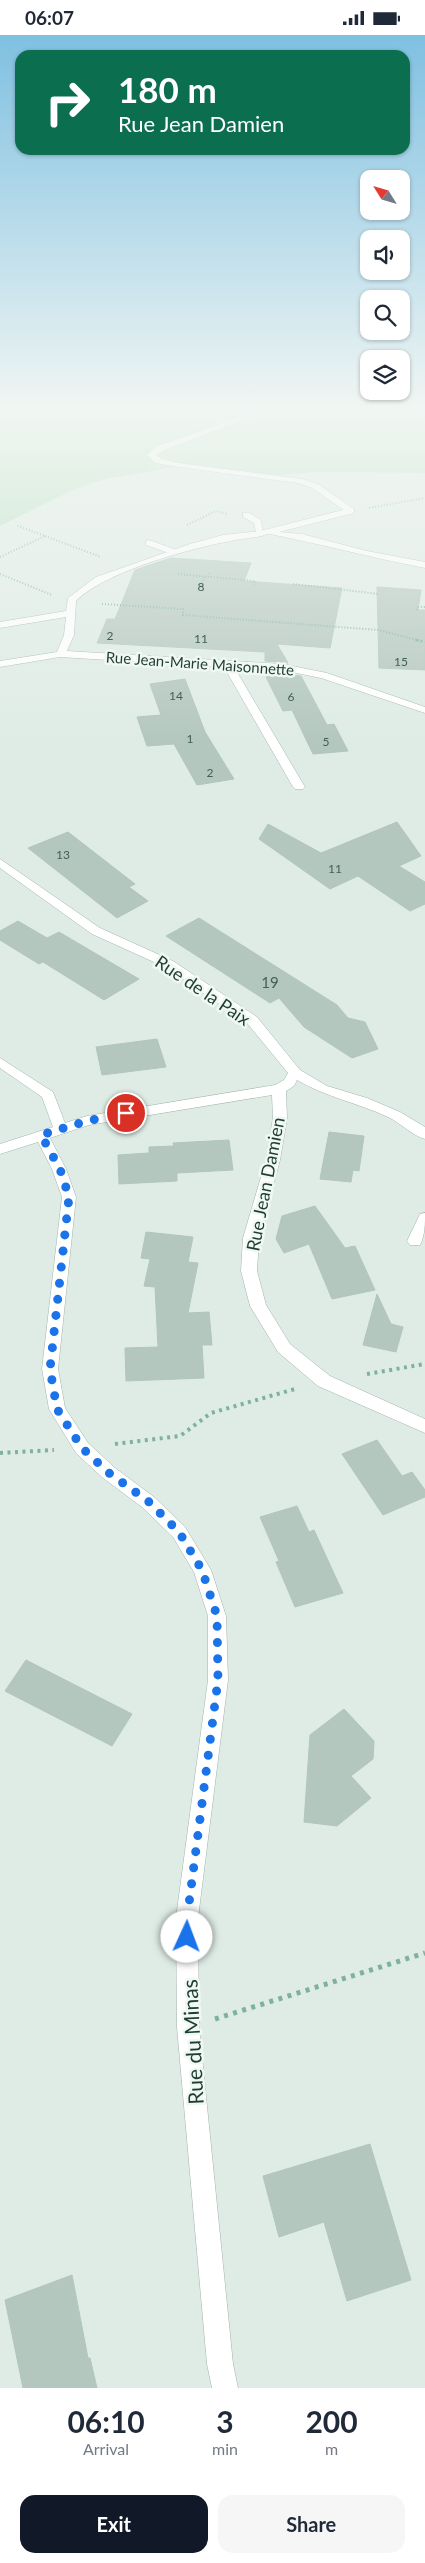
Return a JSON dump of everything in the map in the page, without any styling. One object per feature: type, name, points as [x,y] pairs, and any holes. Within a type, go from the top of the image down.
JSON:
[{"type":"street","points":[[256,521],[258,522],[260,534]]},
{"type":"street","points":[[60,654],[68,643],[72,630],[71,600],[88,585],[129,567],[174,552],[223,538],[260,534],[312,521]]},
{"type":"street","points":[[260,534],[297,537],[366,554],[413,561],[425,565]]},
{"type":"street","points":[[148,543],[174,552]]},
{"type":"street","points":[[413,561],[425,558]]},
{"type":"street","points":[[0,625],[71,613]]},
{"type":"street","name":"Rue Jean-Marie Maisonnette","points":[[0,664],[60,654],[227,663],[304,670],[425,710]]},
{"type":"street","points":[[227,663],[299,787]]},
{"type":"street","name":"Rue de la Paix","points":[[0,863],[96,931],[169,964],[252,1020],[295,1073],[322,1089],[362,1101],[395,1115],[425,1134]]},
{"type":"street","points":[[0,1063],[48,1095],[60,1128]]},
{"type":"street","points":[[279,1089],[289,1083],[295,1073]]},
{"type":"street","name":"Rue Jean Damien","points":[[0,1149],[60,1128],[126,1113],[279,1089],[280,1119],[273,1160],[250,1238],[248,1271],[258,1306],[284,1348],[324,1381],[425,1426]]},
{"type":"street","name":"Rue du Minas","points":[[41,1135],[60,1169],[69,1197],[50,1369],[57,1409],[82,1448],[109,1473],[148,1501],[179,1532],[202,1570],[217,1616],[218,1680],[187,1919],[188,2027],[220,2364],[225,2388]]},
{"type":"street","points":[[414,1241],[425,1218]]},
{"type":"path","points":[[16,525],[129,567]]},
{"type":"path","points":[[0,557],[45,536]]},
{"type":"path","points":[[201,586],[210,572]]},
{"type":"path","points":[[0,574],[71,600],[183,609],[183,615],[378,630],[425,643]]},
{"type":"path","points":[[176,574],[255,581],[254,585]]},
{"type":"path","points":[[180,579],[182,574]]},
{"type":"path","points":[[226,583],[228,579]]},
{"type":"path","points":[[293,584],[379,594]]},
{"type":"path","points":[[350,590],[351,586]]},
{"type":"path","points":[[331,592],[332,588]]},
{"type":"path","points":[[354,597],[355,591]]},
{"type":"path","points":[[417,609],[418,607],[425,607]]},
{"type":"path","points":[[0,1453],[82,1448],[180,1436],[211,1413],[324,1381],[425,1364]]},
{"type":"path","points":[[188,2027],[425,1953]]},
{"type":"green space","points":[[0,521],[11,521],[0,526]]},
{"type":"building","points":[[171,558],[251,563],[244,581],[342,588],[330,648],[277,644],[288,663],[265,661],[265,652],[97,643],[107,619],[115,619],[135,570]]},
{"type":"building","points":[[377,587],[421,590],[418,610],[425,610],[425,670],[379,668]]},
{"type":"building","points":[[266,671],[301,676],[327,725],[334,724],[348,751],[313,754],[292,710],[283,711],[266,677]]},
{"type":"building","points":[[185,679],[205,732],[234,779],[197,785],[174,744],[147,746],[137,717],[161,715],[150,684]]},
{"type":"building","points":[[397,822],[421,856],[399,866],[425,882],[425,904],[410,911],[358,876],[330,889],[259,839],[268,824],[321,853]]},
{"type":"building","points":[[68,832],[135,884],[129,887],[148,901],[117,918],[28,848]]},
{"type":"building","points":[[199,918],[337,1005],[348,1018],[365,1022],[378,1049],[352,1058],[304,1027],[279,998],[270,1003],[166,936]]},
{"type":"building","points":[[18,921],[47,938],[59,932],[139,979],[104,1000],[43,962],[39,964],[0,940],[0,931]]},
{"type":"building","points":[[157,1039],[166,1067],[102,1075],[96,1047]]},
{"type":"building","points":[[329,1132],[364,1136],[359,1171],[353,1170],[351,1182],[320,1179]]},
{"type":"building","points":[[229,1140],[233,1170],[177,1173],[177,1181],[119,1184],[118,1155],[149,1153],[149,1147],[174,1146],[173,1143]]},
{"type":"building","points":[[315,1206],[345,1248],[355,1246],[375,1290],[332,1299],[309,1244],[284,1253],[276,1239],[282,1216]]},
{"type":"building","points":[[146,1232],[193,1237],[188,1262],[198,1263],[188,1313],[209,1312],[212,1345],[202,1345],[204,1378],[126,1381],[125,1348],[158,1347],[155,1287],[144,1286],[150,1259],[141,1258]]},
{"type":"building","points":[[377,1294],[391,1324],[403,1327],[396,1352],[363,1345]]},
{"type":"building","points":[[377,1440],[402,1476],[412,1472],[425,1490],[425,1497],[383,1515],[342,1454]]},
{"type":"building","points":[[297,1506],[309,1532],[314,1530],[343,1593],[295,1607],[276,1562],[279,1561],[260,1517]]},
{"type":"building","points":[[26,1660],[132,1714],[112,1746],[5,1691]]},
{"type":"building","points":[[344,1709],[374,1741],[373,1759],[351,1776],[371,1798],[337,1826],[304,1822],[310,1735]]},
{"type":"building","points":[[370,2144],[411,2280],[347,2301],[324,2222],[279,2237],[263,2176]]},
{"type":"building","points":[[72,2275],[88,2358],[90,2358],[97,2388],[23,2388],[5,2300]]},
{"type":"route","points":[[126,1113],[87,1121],[41,1135],[60,1169],[69,1197],[50,1369],[57,1409],[82,1448],[109,1473],[148,1501],[179,1532],[202,1570],[217,1616],[218,1680],[187,1919],[187,1937]]}]
